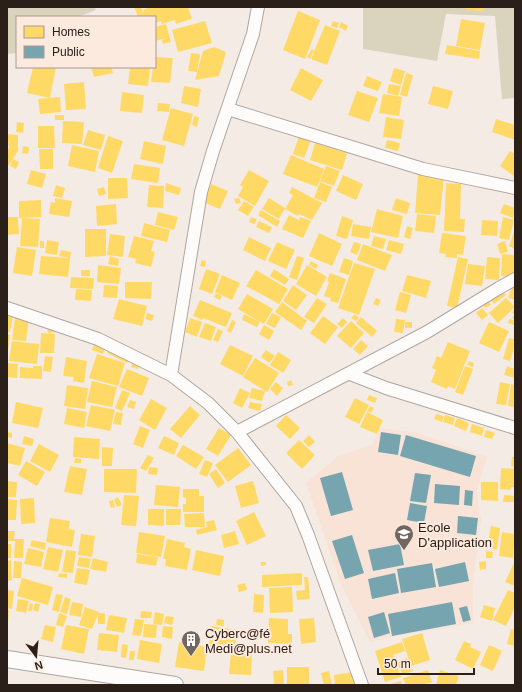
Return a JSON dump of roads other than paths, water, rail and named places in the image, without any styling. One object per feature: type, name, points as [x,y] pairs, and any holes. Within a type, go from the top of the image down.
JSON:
[{"type":"street","points":[[171,375],[201,192],[253,34],[258,7]]},
{"type":"street","points":[[228,109],[423,169],[515,188]]},
{"type":"street","points":[[237,432],[296,400],[350,374],[427,332],[515,279]]},
{"type":"street","points":[[7,308],[98,339],[171,375],[208,403],[237,432],[296,506],[308,534],[362,685]]},
{"type":"street","points":[[350,374],[386,388],[515,428]]},
{"type":"street","points":[[7,659],[175,685]]},
{"type":"place","name":"Ecole D'application","points":[[404,551]]},
{"type":"place","name":"Cyberc@fé Medi@plus.net","points":[[191,657]]}]
